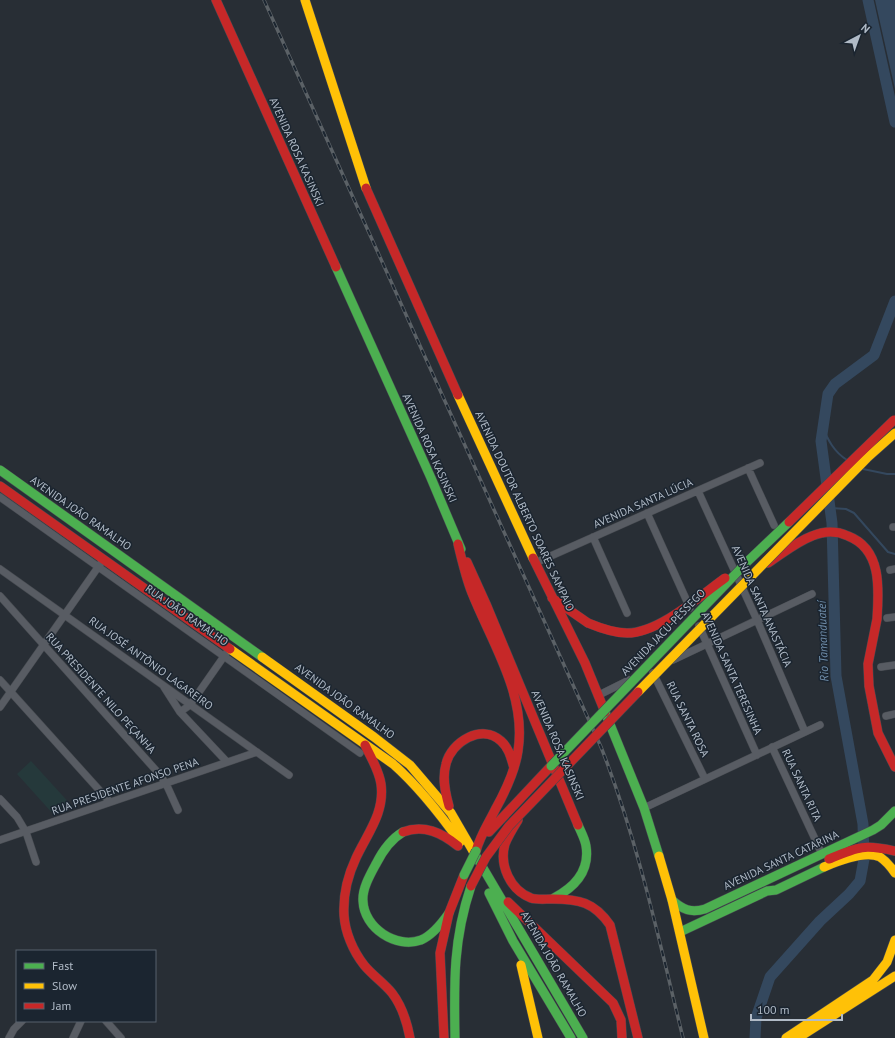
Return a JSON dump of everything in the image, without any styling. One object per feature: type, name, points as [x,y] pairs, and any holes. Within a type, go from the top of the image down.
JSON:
[{"type":"main road","name":"AVENIDA ROSA KASINSKI","points":[[216,0],[486,604],[586,845],[586,860],[582,874],[577,882],[570,889],[551,899]]},
{"type":"main road","name":"AVENIDA DOUTOR ALBERTO SOARES SAMPAIO","points":[[306,0],[366,186],[419,309],[535,563],[585,663],[644,808],[672,900],[704,1038]]},
{"type":"main road","name":"AVENIDA JACU-PÊSSEGO","points":[[449,913],[464,875],[471,852],[501,818],[748,561],[894,419]]},
{"type":"main road","points":[[456,1038],[454,957],[456,938],[471,886],[486,857],[505,831],[522,812],[867,458],[895,433]]},
{"type":"main road","name":"AVENIDA JOÃO RAMALHO","points":[[0,470],[392,750],[418,773],[451,813],[583,1038]]},
{"type":"main road","name":"AVENIDA JOÃO RAMALHO","points":[[0,486],[101,563],[362,749],[393,764],[421,791],[471,852],[513,941],[571,1038]]},
{"type":"main road","points":[[756,572],[808,538],[827,532],[846,534],[855,539],[870,552],[877,572],[878,593],[877,619],[868,664],[869,680],[878,732],[895,767]]},
{"type":"main road","points":[[449,913],[432,934],[415,942],[399,942],[387,937],[371,922],[366,914],[363,903],[366,884],[380,854],[391,840],[404,831],[414,828],[435,831],[471,852],[496,809],[514,768],[519,750],[520,733],[516,702],[510,682],[472,592],[464,569],[458,544]]},
{"type":"main road","points":[[552,598],[588,623],[601,629],[615,633],[629,634],[643,632],[668,620],[748,561]]},
{"type":"main road","points":[[451,813],[445,792],[444,777],[446,761],[451,752],[468,736],[482,733],[493,736],[502,741],[511,755],[514,768]]},
{"type":"main road","points":[[362,749],[379,776],[381,785],[381,806],[377,820],[356,858],[350,875],[344,914],[347,931],[357,955],[364,965],[392,994],[403,1013],[410,1038]]},
{"type":"main road","points":[[522,812],[505,846],[504,864],[508,876],[513,884],[530,897],[540,899],[571,899],[582,901],[597,909],[606,918],[611,931],[638,1038]]},
{"type":"main road","name":"AVENIDA SANTA CATARINA","points":[[680,932],[768,891],[774,885],[783,880],[852,849],[892,814]]},
{"type":"main road","name":"AVENIDA SANTA CATARINA","points":[[874,850],[895,842]]},
{"type":"main road","name":"AVENIDA SANTA CATARINA","points":[[672,900],[689,912],[695,912],[705,909],[822,854],[852,849],[895,851]]},
{"type":"main road","points":[[874,850],[895,873]]},
{"type":"main road","points":[[497,892],[613,1003],[619,1012],[622,1023],[622,1038]]},
{"type":"main road","points":[[444,1038],[440,953],[449,913]]},
{"type":"main road","points":[[786,1038],[873,980],[888,962],[895,940]]},
{"type":"main road","points":[[513,941],[526,983],[535,1033],[538,1038]]},
{"type":"main road","points":[[798,1038],[895,976]]},
{"type":"main road","points":[[455,1007],[464,1038]]},
{"type":"street","name":"AVENIDA SANTA LÚCIA","points":[[535,563],[760,463]]},
{"type":"street","points":[[748,468],[774,525]]},
{"type":"street","name":"AVENIDA SANTA ANASTÁCIA","points":[[698,491],[757,620],[805,732]]},
{"type":"street","points":[[0,497],[101,563],[0,707]]},
{"type":"street","name":"AVENIDA SANTA TERESINHA","points":[[647,513],[757,755]]},
{"type":"street","points":[[593,537],[627,613]]},
{"type":"street","name":"RUA JOSÉ ANTÔNIO LAGAREIRO","points":[[0,569],[289,775]]},
{"type":"street","points":[[599,695],[812,594]]},
{"type":"street","name":"RUA PRESIDENTE NILO PEÇANHA","points":[[0,596],[161,776],[166,783],[178,810]]},
{"type":"street","points":[[887,618],[895,616]]},
{"type":"street","points":[[180,712],[190,705],[227,652]]},
{"type":"street","points":[[881,667],[895,665]]},
{"type":"street","name":"RUA SANTA ROSA","points":[[652,670],[705,779]]},
{"type":"street","points":[[0,680],[110,802]]},
{"type":"street","points":[[163,685],[180,712],[227,762]]},
{"type":"street","points":[[886,716],[895,714]]},
{"type":"street","points":[[644,808],[820,725]]},
{"type":"street","name":"RUA SANTA RITA","points":[[772,747],[822,854]]},
{"type":"street","name":"RUA PRESIDENTE AFONSO PENA","points":[[0,840],[257,752]]},
{"type":"street","points":[[0,799],[17,817],[26,832],[36,862]]},
{"type":"street","points":[[9,1038],[14,1029],[21,1022]]},
{"type":"street","points":[[73,1038],[81,1022]]},
{"type":"street","points":[[107,1022],[121,1038]]},
{"type":"green space","points":[[31,761],[73,807],[54,815],[17,774]]},
{"type":"water","points":[[875,0],[895,0],[895,89]]},
{"type":"waterway","name":"Rio Tamanduateí","points":[[868,0],[895,122]]},
{"type":"waterway","name":"Rio Tamanduateí","points":[[755,1038],[756,1018],[770,977],[820,921],[849,894],[860,881],[864,859],[863,824],[836,676],[832,523],[821,441],[828,394],[835,384],[874,355],[895,301]]},
{"type":"waterway","points":[[822,426],[832,445],[838,453],[847,460]]},
{"type":"waterway","points":[[863,469],[887,474],[895,474]]},
{"type":"waterway","points":[[831,508],[846,509],[854,513],[888,552],[895,554]]},
{"type":"railway","points":[[264,0],[601,747],[614,782],[637,855],[683,1038]]},
{"type":"traffic: fast","points":[[336,267],[431,478],[461,549]]},
{"type":"traffic: fast","points":[[0,470],[262,657]]},
{"type":"traffic: fast","points":[[551,766],[748,561],[789,522]]},
{"type":"traffic: fast","points":[[605,712],[644,808],[659,856]]},
{"type":"traffic: fast","points":[[672,900],[687,910],[695,911],[705,909],[873,830],[881,825],[895,811]]},
{"type":"traffic: fast","points":[[554,898],[562,894],[574,883],[583,871],[586,863],[587,855],[584,838],[578,825]]},
{"type":"traffic: fast","points":[[403,832],[384,850],[367,882],[363,901],[369,920],[375,928],[392,939],[402,942],[411,942],[421,940],[433,932],[449,913]]},
{"type":"traffic: fast","points":[[473,851],[583,1038]]},
{"type":"traffic: fast","points":[[464,875],[476,851]]},
{"type":"traffic: fast","points":[[680,932],[767,891],[776,890],[824,867]]},
{"type":"traffic: fast","points":[[455,1038],[456,961],[461,925],[471,886]]},
{"type":"traffic: fast","points":[[489,893],[513,941],[571,1038]]},
{"type":"traffic: slow","points":[[305,0],[366,188]]},
{"type":"traffic: slow","points":[[458,395],[533,558]]},
{"type":"traffic: slow","points":[[638,692],[867,458],[895,433]]},
{"type":"traffic: slow","points":[[230,649],[393,764],[429,801],[460,842]]},
{"type":"traffic: slow","points":[[262,657],[374,737],[410,765],[451,813],[473,851]]},
{"type":"traffic: slow","points":[[824,867],[852,857],[874,855],[884,860],[895,873]]},
{"type":"traffic: slow","points":[[659,856],[672,900],[704,1038]]},
{"type":"traffic: slow","points":[[786,1038],[873,980],[887,962],[895,940]]},
{"type":"traffic: slow","points":[[521,965],[538,1038]]},
{"type":"traffic: slow","points":[[798,1038],[895,976]]},
{"type":"traffic: jam","points":[[216,0],[336,267]]},
{"type":"traffic: jam","points":[[366,188],[458,395]]},
{"type":"traffic: jam","points":[[789,522],[894,420]]},
{"type":"traffic: jam","points":[[0,486],[230,649]]},
{"type":"traffic: jam","points":[[768,563],[800,541],[817,534],[835,532],[848,536],[859,542],[867,550],[873,560],[878,583],[877,619]]},
{"type":"traffic: jam","points":[[458,544],[470,587],[498,650],[513,690],[519,730],[517,759],[512,774],[482,835],[476,851]]},
{"type":"traffic: jam","points":[[533,558],[585,663],[605,712]]},
{"type":"traffic: jam","points":[[467,562],[578,825]]},
{"type":"traffic: jam","points":[[588,623],[617,632],[627,633],[652,627],[679,612],[725,578]]},
{"type":"traffic: jam","points":[[552,598],[588,623]]},
{"type":"traffic: jam","points":[[877,619],[868,664],[869,686],[878,733],[895,767]]},
{"type":"traffic: jam","points":[[471,886],[486,857],[509,826],[638,692]]},
{"type":"traffic: jam","points":[[449,806],[444,785],[444,774],[449,756],[461,742],[477,735],[485,734],[493,736],[501,741],[506,747],[514,768]]},
{"type":"traffic: jam","points":[[365,745],[378,774],[382,795],[378,814],[356,858],[348,878],[344,900],[344,915],[346,928],[353,948],[367,969],[389,989],[396,998],[406,1020],[410,1038]]},
{"type":"traffic: jam","points":[[489,832],[551,766]]},
{"type":"traffic: jam","points":[[518,820],[505,844],[504,860],[508,876],[517,889],[531,898],[578,901],[592,907],[604,917],[610,925],[638,1038]]},
{"type":"traffic: jam","points":[[403,832],[425,829],[446,837],[458,846]]},
{"type":"traffic: jam","points":[[829,859],[854,849],[868,847],[895,851]]},
{"type":"traffic: jam","points":[[444,1038],[440,953],[449,913],[464,875]]},
{"type":"traffic: jam","points":[[508,902],[613,1003],[621,1020],[622,1038]]}]
